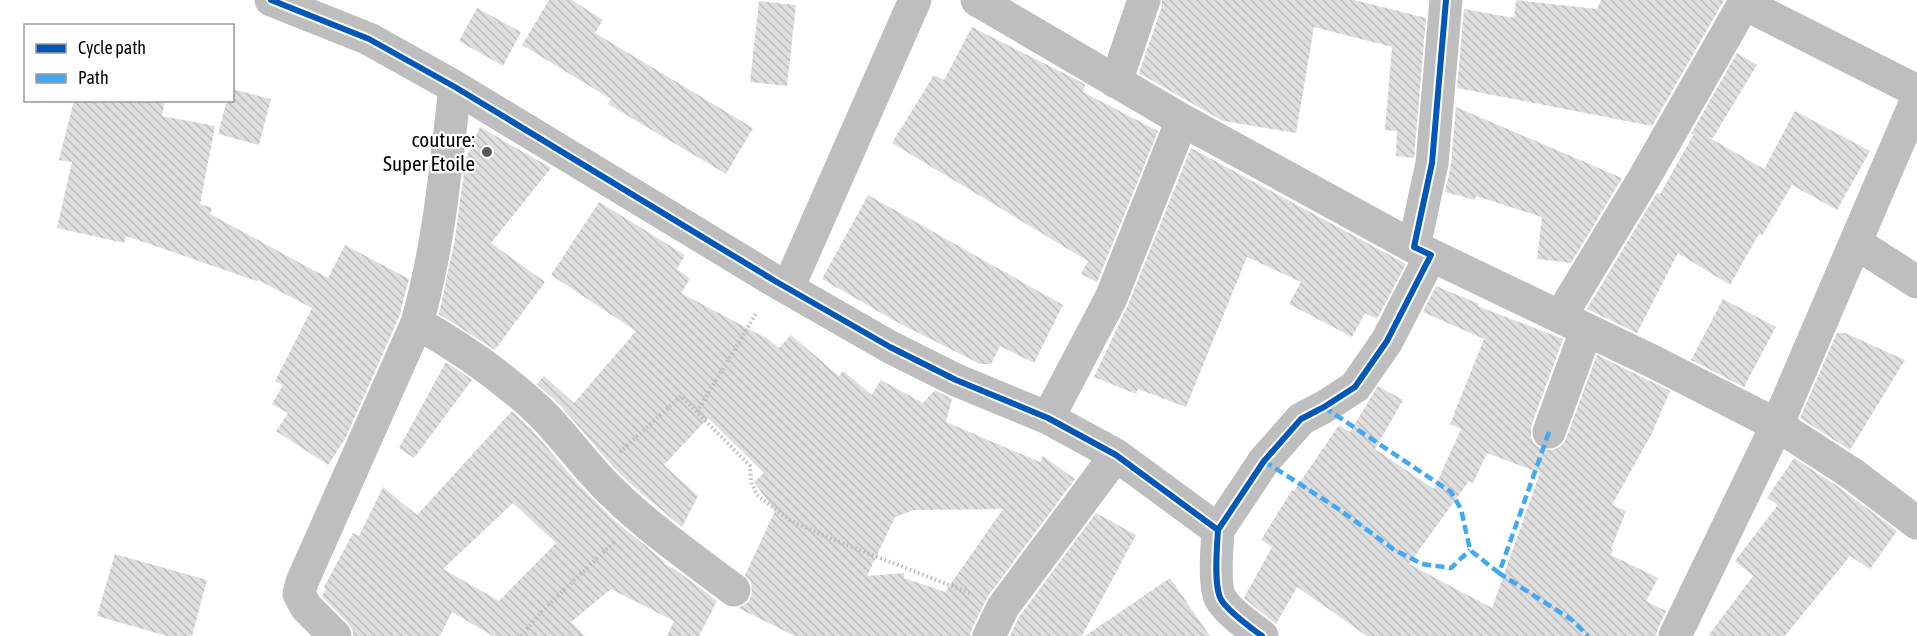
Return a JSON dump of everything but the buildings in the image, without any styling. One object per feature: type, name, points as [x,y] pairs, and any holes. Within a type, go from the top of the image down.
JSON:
[{"type":"street","points":[[271,0],[369,39],[456,87],[890,347],[956,380],[1048,418],[1116,455],[1218,530]]},
{"type":"street","points":[[782,284],[915,0]]},
{"type":"street","points":[[977,0],[1182,120],[1423,251],[1654,362],[1777,425],[1851,473],[1917,523]]},
{"type":"street","points":[[1116,82],[1144,0]]},
{"type":"street","points":[[1262,636],[1221,600],[1216,577],[1218,530],[1264,461],[1301,418],[1324,407],[1355,387],[1387,341],[1423,251],[1446,0]]},
{"type":"street","points":[[1549,432],[1573,324],[1643,180],[1746,2],[1917,91]]},
{"type":"street","points":[[335,636],[306,607],[299,594],[302,582],[417,323],[429,282],[456,87]]},
{"type":"street","points":[[1675,636],[1777,425],[1917,99]]},
{"type":"street","points":[[1048,418],[1111,298],[1182,120]]},
{"type":"street","points":[[1856,243],[1917,282]]},
{"type":"street","points":[[417,323],[468,353],[536,408],[578,452],[595,475],[639,518],[734,590]]},
{"type":"street","points":[[989,636],[1003,607],[1116,455]]},
{"type":"path","points":[[697,412],[782,284]]},
{"type":"path","points":[[595,475],[681,396],[750,466],[751,482],[757,495],[791,520],[832,539],[1003,607]]},
{"type":"path","points":[[521,636],[543,610],[639,518]]},
{"type":"marked path","points":[[1324,407],[1451,492],[1461,509],[1470,550],[1499,573]]},
{"type":"marked path","points":[[1549,432],[1499,573],[1572,620],[1588,636]]},
{"type":"marked path","points":[[1264,461],[1340,510],[1393,549],[1422,564],[1451,568],[1470,550]]},
{"type":"cycle path","points":[[271,0],[369,39],[455,87],[775,281],[890,347],[956,380],[1048,418],[1116,455],[1218,530],[1216,567],[1219,595],[1231,611],[1262,636]]},
{"type":"cycle path","points":[[1218,530],[1264,461],[1301,419],[1355,387],[1387,341],[1431,255],[1414,247],[1432,163],[1446,0]]},
{"type":"place","name":"couture: Super Etoile","points":[[487,152]]}]
